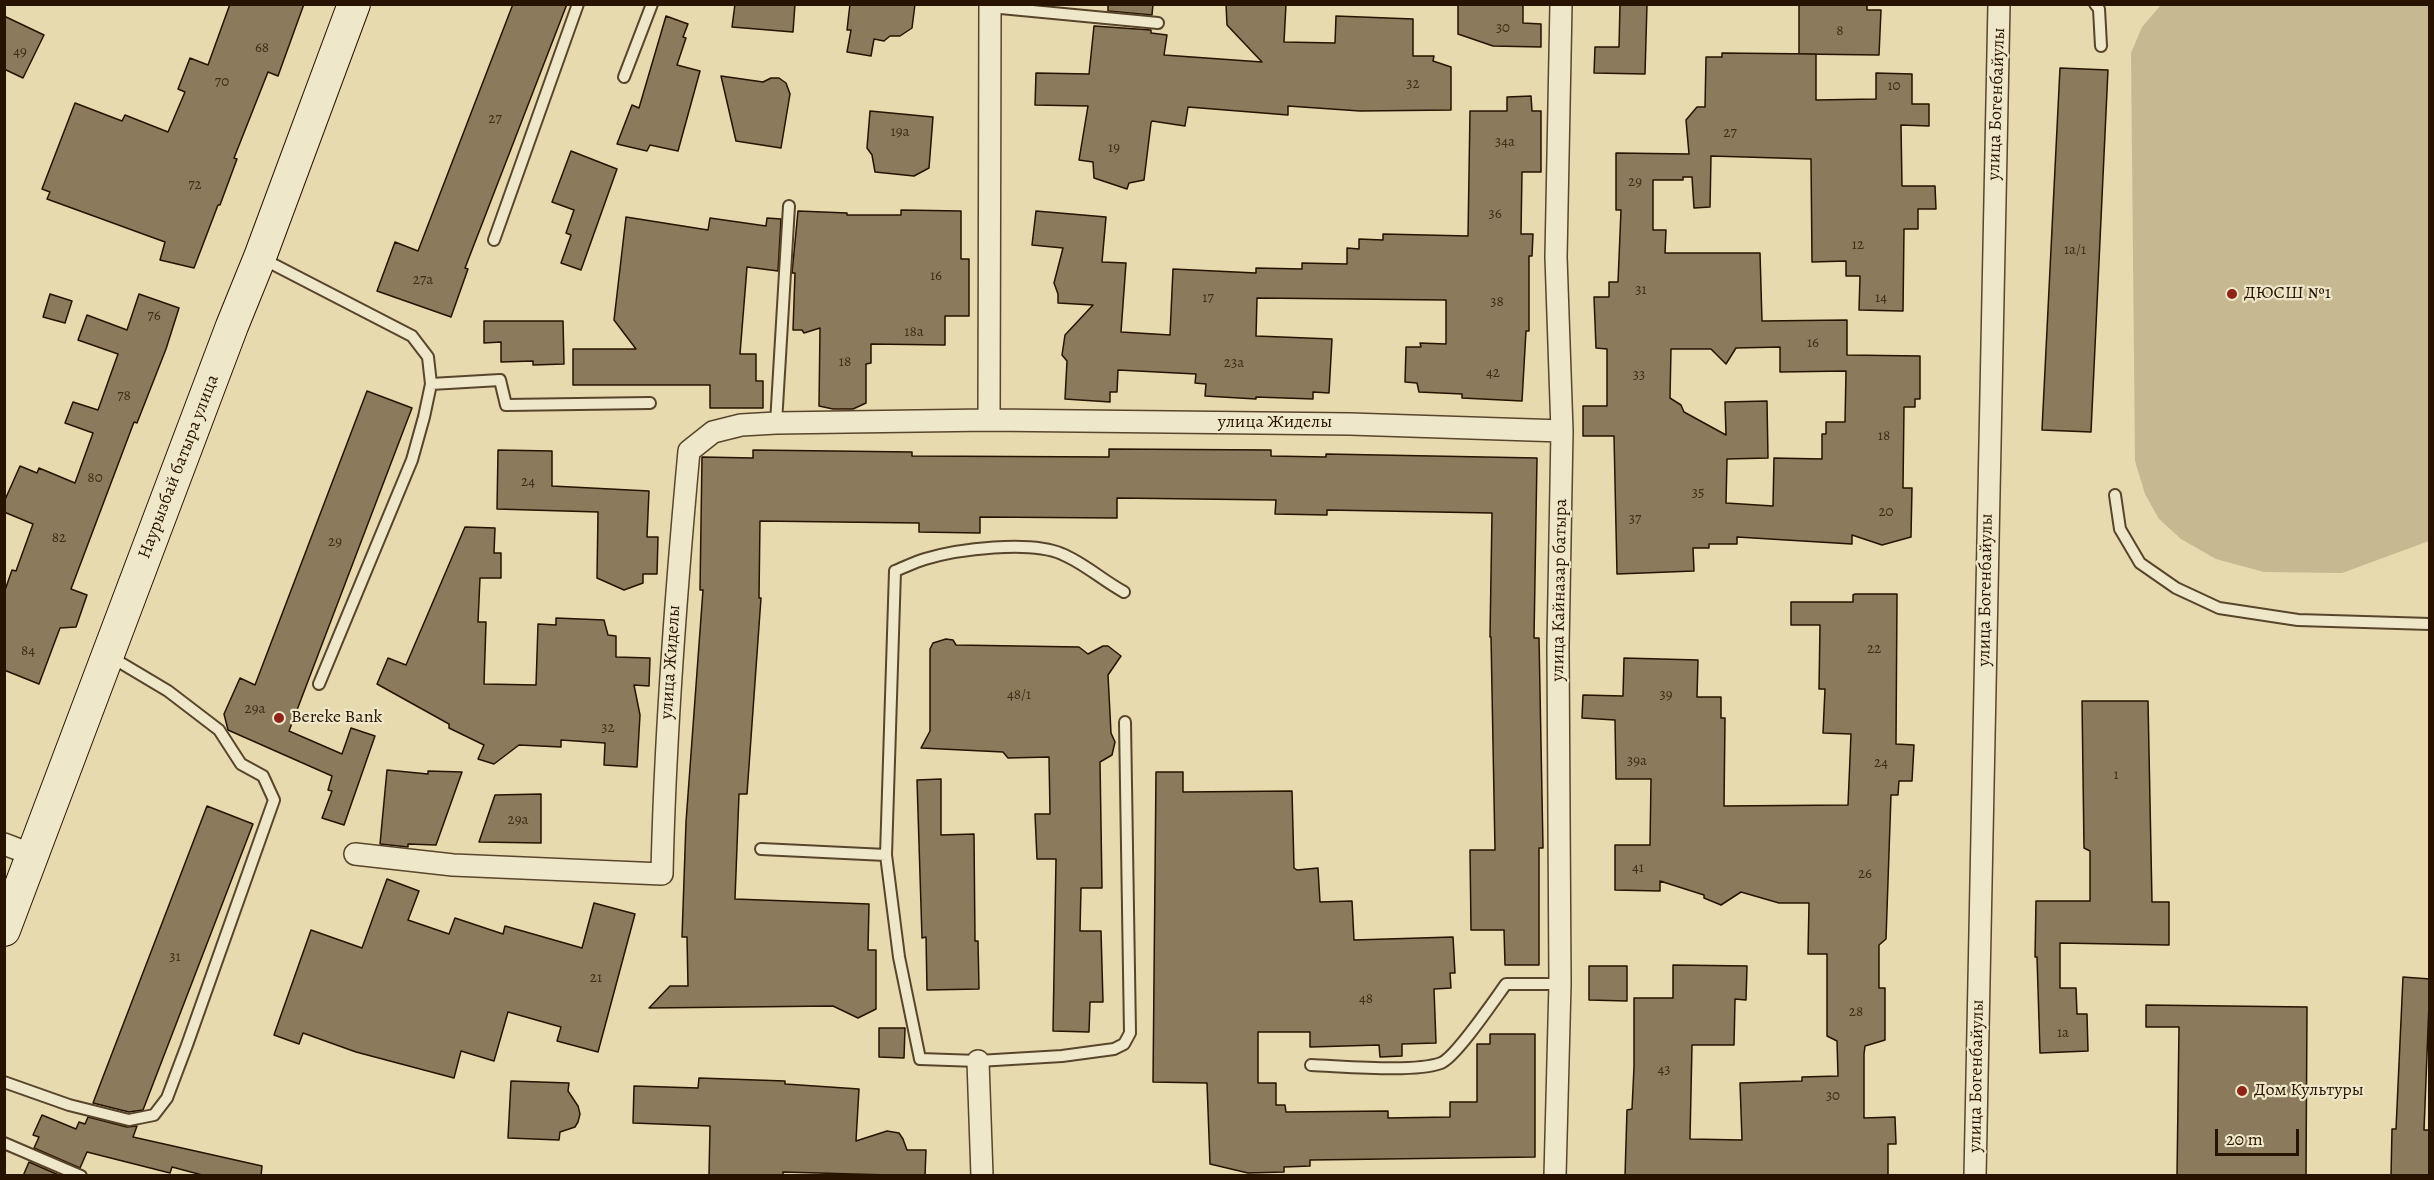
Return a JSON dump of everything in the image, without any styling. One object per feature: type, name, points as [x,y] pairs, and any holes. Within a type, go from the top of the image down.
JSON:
[{"type":"main road","name":"Наурызбай батыра улица","points":[[7,916],[19,849],[108,656],[354,4]]},
{"type":"street","name":"улица Кайназар батыра","points":[[1555,1176],[1560,984],[1558,647],[1562,431],[1556,257],[1561,4]]},
{"type":"street","name":"улица Богенбайулы","points":[[1975,1176],[2000,4]]},
{"type":"street","points":[[989,420],[990,6]]},
{"type":"street","name":"улица Жиделы","points":[[356,854],[453,865],[662,874],[666,729],[689,451],[713,432],[741,425],[776,423],[989,420],[1350,424],[1562,431]]},
{"type":"street","points":[[978,1061],[982,1176]]},
{"type":"lane","points":[[494,240],[578,4]]},
{"type":"lane","points":[[624,77],[652,4]]},
{"type":"lane","points":[[2095,4],[2099,9],[2101,46]]},
{"type":"lane","points":[[990,6],[1158,23]]},
{"type":"lane","points":[[776,423],[789,206]]},
{"type":"lane","points":[[260,258],[412,336],[428,357],[431,384],[412,460],[319,684]]},
{"type":"lane","points":[[431,384],[500,380],[506,405],[650,403]]},
{"type":"lane","points":[[2115,495],[2120,529],[2140,562],[2176,588],[2219,608],[2298,620],[2430,624]]},
{"type":"lane","points":[[1124,592],[1102,580],[1081,563],[1059,552],[1022,547],[977,549],[926,559],[895,571],[886,855],[899,957],[920,1059],[978,1061],[1062,1056],[1114,1049],[1124,1044],[1130,1033],[1125,722]]},
{"type":"lane","points":[[4,1082],[69,1105],[129,1120],[154,1115],[167,1098],[187,1046],[274,800],[263,776],[241,764],[219,730],[168,691],[108,656]]},
{"type":"lane","points":[[761,849],[886,855]]},
{"type":"lane","points":[[1311,1065],[1410,1067],[1443,1062],[1468,1036],[1506,984],[1560,984]]},
{"type":"lane","points":[[4,1143],[81,1176]]},
{"type":"shaded area","name":"ДЮСШ №1","points":[[2161,5],[2429,5],[2429,541],[2342,573],[2264,572],[2216,559],[2181,539],[2159,519],[2145,494],[2135,461],[2131,53],[2142,27]]},
{"type":"building","points":[[230,4],[304,4],[278,76],[268,72],[234,158],[237,159],[220,205],[218,205],[194,268],[160,260],[165,242],[47,199],[50,192],[42,189],[75,103],[122,121],[125,115],[168,132],[185,92],[178,89],[190,58],[208,65]]},
{"type":"building","points":[[513,4],[567,4],[465,268],[468,269],[451,317],[377,291],[395,242],[418,251]]},
{"type":"building","points":[[735,4],[795,4],[793,32],[732,27]]},
{"type":"building","points":[[850,4],[915,4],[912,28],[900,36],[890,36],[884,41],[874,39],[871,56],[847,52],[851,30],[847,30]]},
{"type":"building","points":[[1108,4],[1153,4],[1152,15],[1108,11]]},
{"type":"building","points":[[1226,4],[1286,4],[1284,42],[1335,43],[1336,16],[1413,19],[1413,56],[1434,56],[1433,61],[1451,67],[1451,110],[1360,111],[1288,106],[1288,115],[1188,107],[1185,126],[1152,121],[1144,180],[1129,183],[1127,189],[1094,178],[1093,162],[1079,160],[1088,106],[1035,105],[1036,73],[1089,74],[1094,26],[1151,30],[1151,33],[1167,35],[1164,55],[1262,62],[1227,25]]},
{"type":"building","points":[[1458,4],[1523,4],[1523,23],[1541,24],[1541,47],[1493,46],[1458,34]]},
{"type":"building","points":[[1620,4],[1647,4],[1645,74],[1594,73],[1595,47],[1619,47]]},
{"type":"building","points":[[1799,4],[1867,4],[1867,10],[1881,10],[1879,55],[1799,54]]},
{"type":"building","points":[[4,16],[44,35],[23,78],[4,69]]},
{"type":"building","points":[[666,16],[688,24],[677,65],[700,71],[678,151],[650,145],[647,151],[617,144],[632,105],[639,108]]},
{"type":"building","points":[[1722,53],[1816,54],[1816,100],[1876,99],[1876,73],[1912,74],[1912,104],[1929,104],[1929,126],[1901,125],[1902,186],[1935,186],[1936,209],[1918,209],[1918,229],[1904,229],[1903,311],[1859,310],[1860,276],[1846,276],[1846,261],[1812,262],[1811,159],[1711,156],[1710,207],[1694,208],[1692,177],[1683,177],[1683,180],[1653,180],[1653,230],[1666,230],[1665,253],[1760,253],[1762,321],[1847,320],[1847,355],[1920,356],[1920,399],[1915,399],[1915,407],[1904,407],[1903,488],[1912,488],[1911,537],[1882,545],[1852,535],[1852,544],[1737,537],[1737,544],[1709,544],[1709,548],[1693,548],[1694,571],[1617,574],[1614,436],[1583,436],[1583,406],[1607,406],[1607,349],[1596,348],[1594,297],[1609,297],[1609,282],[1618,282],[1621,210],[1616,210],[1616,153],[1689,154],[1686,120],[1697,107],[1705,107],[1706,57],[1722,57]],"holes":[[[1780,347],[1780,372],[1846,371],[1845,422],[1826,422],[1826,434],[1822,434],[1822,459],[1774,458],[1773,506],[1726,503],[1727,459],[1768,458],[1767,401],[1725,402],[1726,435],[1684,412],[1681,405],[1670,398],[1671,349],[1711,349],[1726,364],[1736,348]]]},
{"type":"building","points":[[2060,68],[2108,70],[2091,432],[2042,430]]},
{"type":"building","points":[[721,76],[763,82],[771,78],[779,78],[786,83],[790,94],[781,148],[736,141]]},
{"type":"building","points":[[1531,96],[1532,111],[1541,111],[1541,172],[1522,172],[1521,234],[1533,234],[1532,256],[1529,256],[1529,331],[1526,331],[1522,401],[1462,398],[1462,394],[1419,392],[1417,383],[1405,382],[1406,347],[1421,347],[1420,343],[1446,344],[1446,300],[1257,298],[1256,336],[1332,339],[1329,393],[1313,392],[1313,399],[1205,396],[1206,384],[1195,383],[1196,374],[1118,370],[1117,392],[1110,392],[1110,402],[1065,399],[1067,361],[1062,355],[1065,335],[1093,305],[1058,303],[1054,283],[1063,248],[1032,245],[1036,211],[1106,217],[1102,262],[1126,263],[1121,332],[1170,335],[1173,269],[1256,273],[1256,268],[1302,269],[1302,263],[1347,264],[1347,248],[1359,249],[1359,239],[1383,240],[1383,234],[1468,236],[1470,111],[1507,111],[1507,97]]},
{"type":"building","points":[[870,111],[933,117],[929,168],[914,176],[875,172],[872,155],[867,148]]},
{"type":"building","points":[[571,151],[617,169],[581,270],[561,263],[571,235],[566,233],[574,210],[552,202]]},
{"type":"building","points":[[901,210],[961,211],[961,259],[969,259],[969,316],[945,316],[945,345],[871,344],[871,363],[866,364],[866,403],[853,409],[819,406],[820,328],[804,333],[802,330],[793,330],[795,273],[792,273],[798,211],[847,213],[847,215],[901,215]]},
{"type":"building","points":[[626,217],[708,230],[710,218],[766,226],[767,218],[781,219],[778,271],[747,267],[740,354],[756,354],[756,381],[763,381],[763,408],[710,408],[710,385],[573,385],[573,349],[636,349],[614,320]]},
{"type":"building","points":[[50,294],[72,301],[65,323],[43,317]]},
{"type":"building","points":[[139,294],[179,308],[166,349],[137,423],[134,422],[71,589],[87,595],[76,627],[60,628],[39,684],[4,670],[4,593],[12,570],[16,571],[33,524],[4,512],[4,502],[20,466],[37,473],[39,468],[75,483],[93,433],[65,423],[73,402],[98,410],[118,354],[78,340],[87,315],[127,330]]},
{"type":"building","points":[[484,321],[563,321],[564,364],[533,365],[533,361],[501,362],[501,342],[484,343]]},
{"type":"building","points":[[367,391],[412,408],[289,731],[342,754],[351,728],[375,736],[344,825],[322,818],[332,791],[328,790],[332,776],[228,730],[224,714],[240,678],[255,685]]},
{"type":"building","points":[[1109,449],[1271,450],[1271,456],[1326,457],[1326,454],[1537,458],[1534,638],[1539,638],[1543,848],[1539,848],[1539,965],[1505,965],[1504,930],[1471,930],[1470,850],[1495,850],[1490,637],[1492,513],[1327,510],[1327,515],[1275,514],[1276,500],[1117,498],[1117,518],[980,517],[980,533],[919,532],[919,523],[760,521],[759,598],[761,598],[747,794],[739,794],[735,899],[869,904],[868,950],[876,950],[876,1009],[858,1018],[833,1006],[649,1008],[670,986],[688,986],[687,937],[682,937],[686,822],[703,590],[700,590],[702,457],[753,458],[753,450],[912,452],[912,456],[1109,457]]},
{"type":"building","points":[[498,450],[552,451],[552,486],[649,491],[647,537],[658,537],[657,574],[643,574],[643,583],[624,590],[597,578],[598,512],[497,509]]},
{"type":"building","points":[[465,527],[495,528],[494,553],[501,553],[501,578],[480,578],[478,622],[486,622],[484,684],[536,685],[538,624],[556,625],[556,618],[604,620],[608,635],[616,636],[616,657],[650,658],[649,686],[634,685],[640,715],[637,767],[604,765],[605,743],[561,740],[561,747],[519,745],[494,764],[478,759],[484,745],[449,728],[449,724],[377,684],[388,658],[406,665]]},
{"type":"building","points":[[1855,594],[1897,594],[1896,744],[1914,745],[1912,781],[1899,781],[1898,795],[1891,795],[1886,939],[1879,945],[1879,988],[1885,988],[1885,1040],[1865,1046],[1864,1054],[1864,1118],[1895,1117],[1896,1144],[1888,1144],[1888,1176],[1625,1176],[1627,1110],[1632,1109],[1634,998],[1673,998],[1673,965],[1747,966],[1746,1000],[1735,999],[1734,1045],[1692,1045],[1690,1139],[1742,1140],[1740,1083],[1802,1081],[1802,1077],[1838,1076],[1837,1041],[1827,1036],[1827,954],[1808,954],[1809,903],[1779,903],[1741,892],[1721,905],[1704,898],[1704,895],[1660,881],[1660,891],[1615,890],[1615,845],[1650,845],[1651,779],[1616,779],[1615,720],[1582,718],[1583,695],[1623,696],[1624,658],[1698,660],[1697,697],[1721,697],[1721,718],[1725,718],[1724,806],[1848,805],[1851,734],[1823,733],[1825,689],[1819,689],[1820,625],[1791,625],[1791,602],[1853,602]]},
{"type":"building","points":[[946,639],[953,640],[956,645],[1079,647],[1088,654],[1103,646],[1108,646],[1121,656],[1108,675],[1111,733],[1115,742],[1112,755],[1100,762],[1102,888],[1081,888],[1080,931],[1101,931],[1103,1002],[1090,1002],[1089,1032],[1053,1031],[1056,859],[1037,859],[1035,814],[1050,814],[1049,757],[1008,758],[1003,752],[921,748],[930,731],[930,649],[933,643]]},
{"type":"building","points":[[2082,701],[2148,701],[2152,902],[2169,902],[2169,945],[2060,943],[2060,988],[2076,988],[2077,1014],[2087,1014],[2088,1051],[2040,1053],[2037,957],[2035,957],[2036,901],[2090,901],[2090,851],[2084,848]]},
{"type":"building","points":[[387,770],[428,774],[428,771],[462,772],[436,845],[408,844],[408,847],[380,844]]},
{"type":"building","points":[[1156,772],[1183,772],[1183,792],[1292,791],[1294,868],[1297,870],[1318,868],[1320,902],[1352,901],[1354,940],[1453,937],[1455,973],[1450,973],[1451,988],[1434,989],[1436,1043],[1402,1044],[1402,1056],[1380,1057],[1379,1045],[1310,1047],[1310,1032],[1258,1032],[1258,1083],[1276,1083],[1276,1105],[1285,1105],[1286,1112],[1388,1111],[1388,1118],[1450,1117],[1450,1102],[1477,1102],[1477,1044],[1490,1044],[1490,1034],[1535,1034],[1535,1157],[1310,1160],[1310,1166],[1284,1167],[1284,1172],[1248,1173],[1210,1164],[1207,1083],[1153,1082]]},
{"type":"building","points":[[941,779],[941,835],[974,834],[975,941],[978,941],[979,989],[927,990],[926,937],[922,938],[917,780]]},
{"type":"building","points":[[541,794],[541,843],[479,842],[495,795]]},
{"type":"building","points":[[207,806],[253,824],[143,1110],[129,1112],[93,1103]]},
{"type":"building","points":[[387,879],[419,891],[408,920],[449,934],[455,918],[503,934],[505,926],[582,948],[594,903],[635,914],[598,1052],[557,1041],[561,1027],[508,1012],[494,1061],[461,1051],[454,1078],[356,1052],[303,1033],[299,1044],[274,1035],[311,930],[362,948]]},
{"type":"building","points":[[1589,966],[1627,966],[1627,1001],[1589,1000]]},
{"type":"building","points":[[2403,977],[2430,979],[2424,1130],[2430,1130],[2430,1176],[2391,1176],[2392,1129],[2396,1129]]},
{"type":"building","name":"Дом Культуры","points":[[2146,1005],[2307,1007],[2306,1176],[2177,1176],[2179,1027],[2146,1027]]},
{"type":"building","points":[[879,1028],[905,1028],[904,1058],[879,1057]]},
{"type":"building","points":[[699,1078],[785,1081],[785,1084],[859,1089],[856,1141],[887,1131],[899,1133],[907,1150],[926,1150],[925,1176],[783,1172],[783,1176],[709,1175],[710,1126],[633,1123],[634,1086],[698,1088]]},
{"type":"building","points":[[511,1081],[569,1083],[568,1091],[578,1106],[580,1114],[575,1127],[560,1132],[559,1140],[508,1138]]},
{"type":"building","points":[[42,1115],[76,1129],[79,1122],[85,1124],[88,1117],[127,1127],[137,1126],[133,1137],[262,1166],[261,1176],[206,1176],[172,1167],[170,1173],[87,1152],[80,1168],[34,1148],[39,1137],[33,1135]]},
{"type":"building","points":[[29,1162],[61,1176],[23,1176]]},
{"type":"place","name":"ДЮСШ №1","points":[[2232,294]]},
{"type":"place","name":"Bereke Bank","points":[[279,718]]},
{"type":"place","name":"Дом Культуры","points":[[2242,1091]]}]
